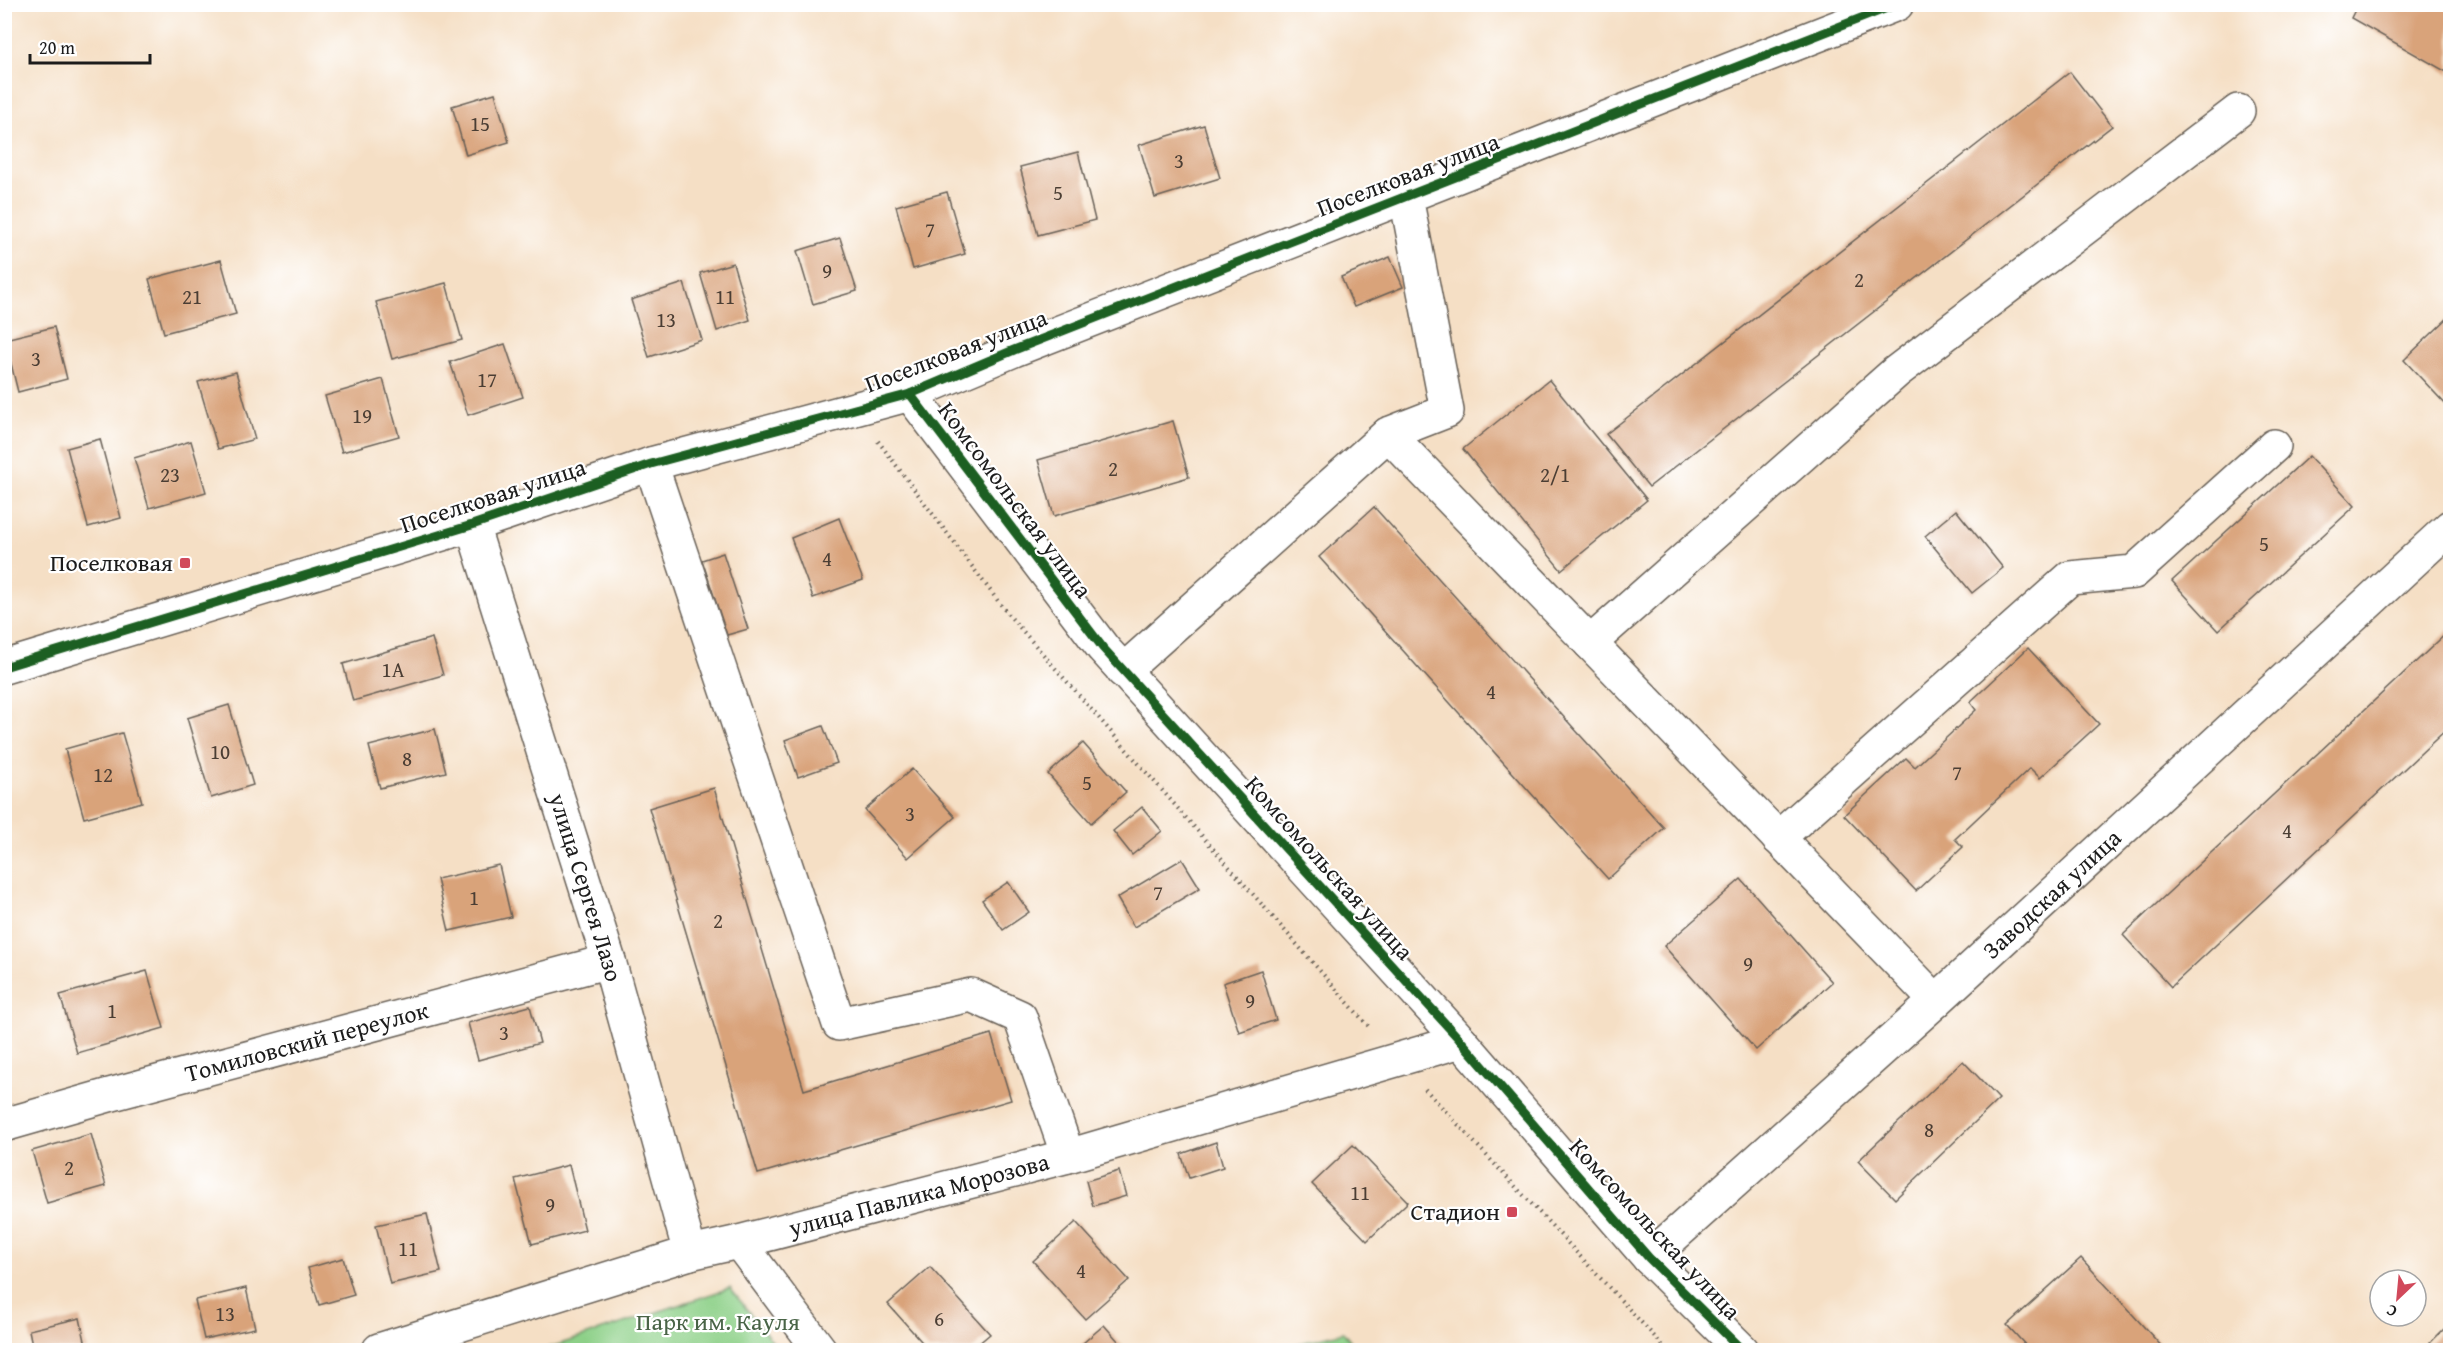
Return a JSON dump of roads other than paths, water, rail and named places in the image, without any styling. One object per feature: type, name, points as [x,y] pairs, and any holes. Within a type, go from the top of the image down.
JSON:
[{"type":"street","name":"Поселковая улица","points":[[4,667],[472,525],[651,464],[910,394],[1014,350],[1897,4]]},
{"type":"street","points":[[1590,643],[1896,372],[2238,111]]},
{"type":"street","points":[[1123,670],[1388,434],[1448,411],[1406,197]]},
{"type":"street","name":"Комсомольская улица","points":[[910,394],[1103,648],[1461,1041],[1649,1258],[1742,1350]]},
{"type":"street","points":[[1388,434],[1936,1001]]},
{"type":"street","points":[[1778,838],[2070,578],[2134,572],[2274,446]]},
{"type":"street","points":[[651,464],[839,1024],[971,995],[1020,1017],[1068,1156]]},
{"type":"street","name":"улица Сергея Лазо","points":[[472,525],[609,962],[690,1253]]},
{"type":"street","name":"Заводская улица","points":[[1649,1258],[1936,1001],[2451,527]]},
{"type":"street","name":"Томиловский переулок","points":[[4,1125],[132,1088],[609,962]]},
{"type":"street","name":"улица Павлика Морозова","points":[[379,1350],[690,1253],[1068,1156],[1461,1041]]},
{"type":"street","points":[[739,1242],[820,1350]]},
{"type":"place","name":"Поселковая","points":[[185,563]]},
{"type":"place","name":"Стадион","points":[[1512,1212]]},
{"type":"park label","name":"Парк им. Кауля","points":[[718,1322]]}]
